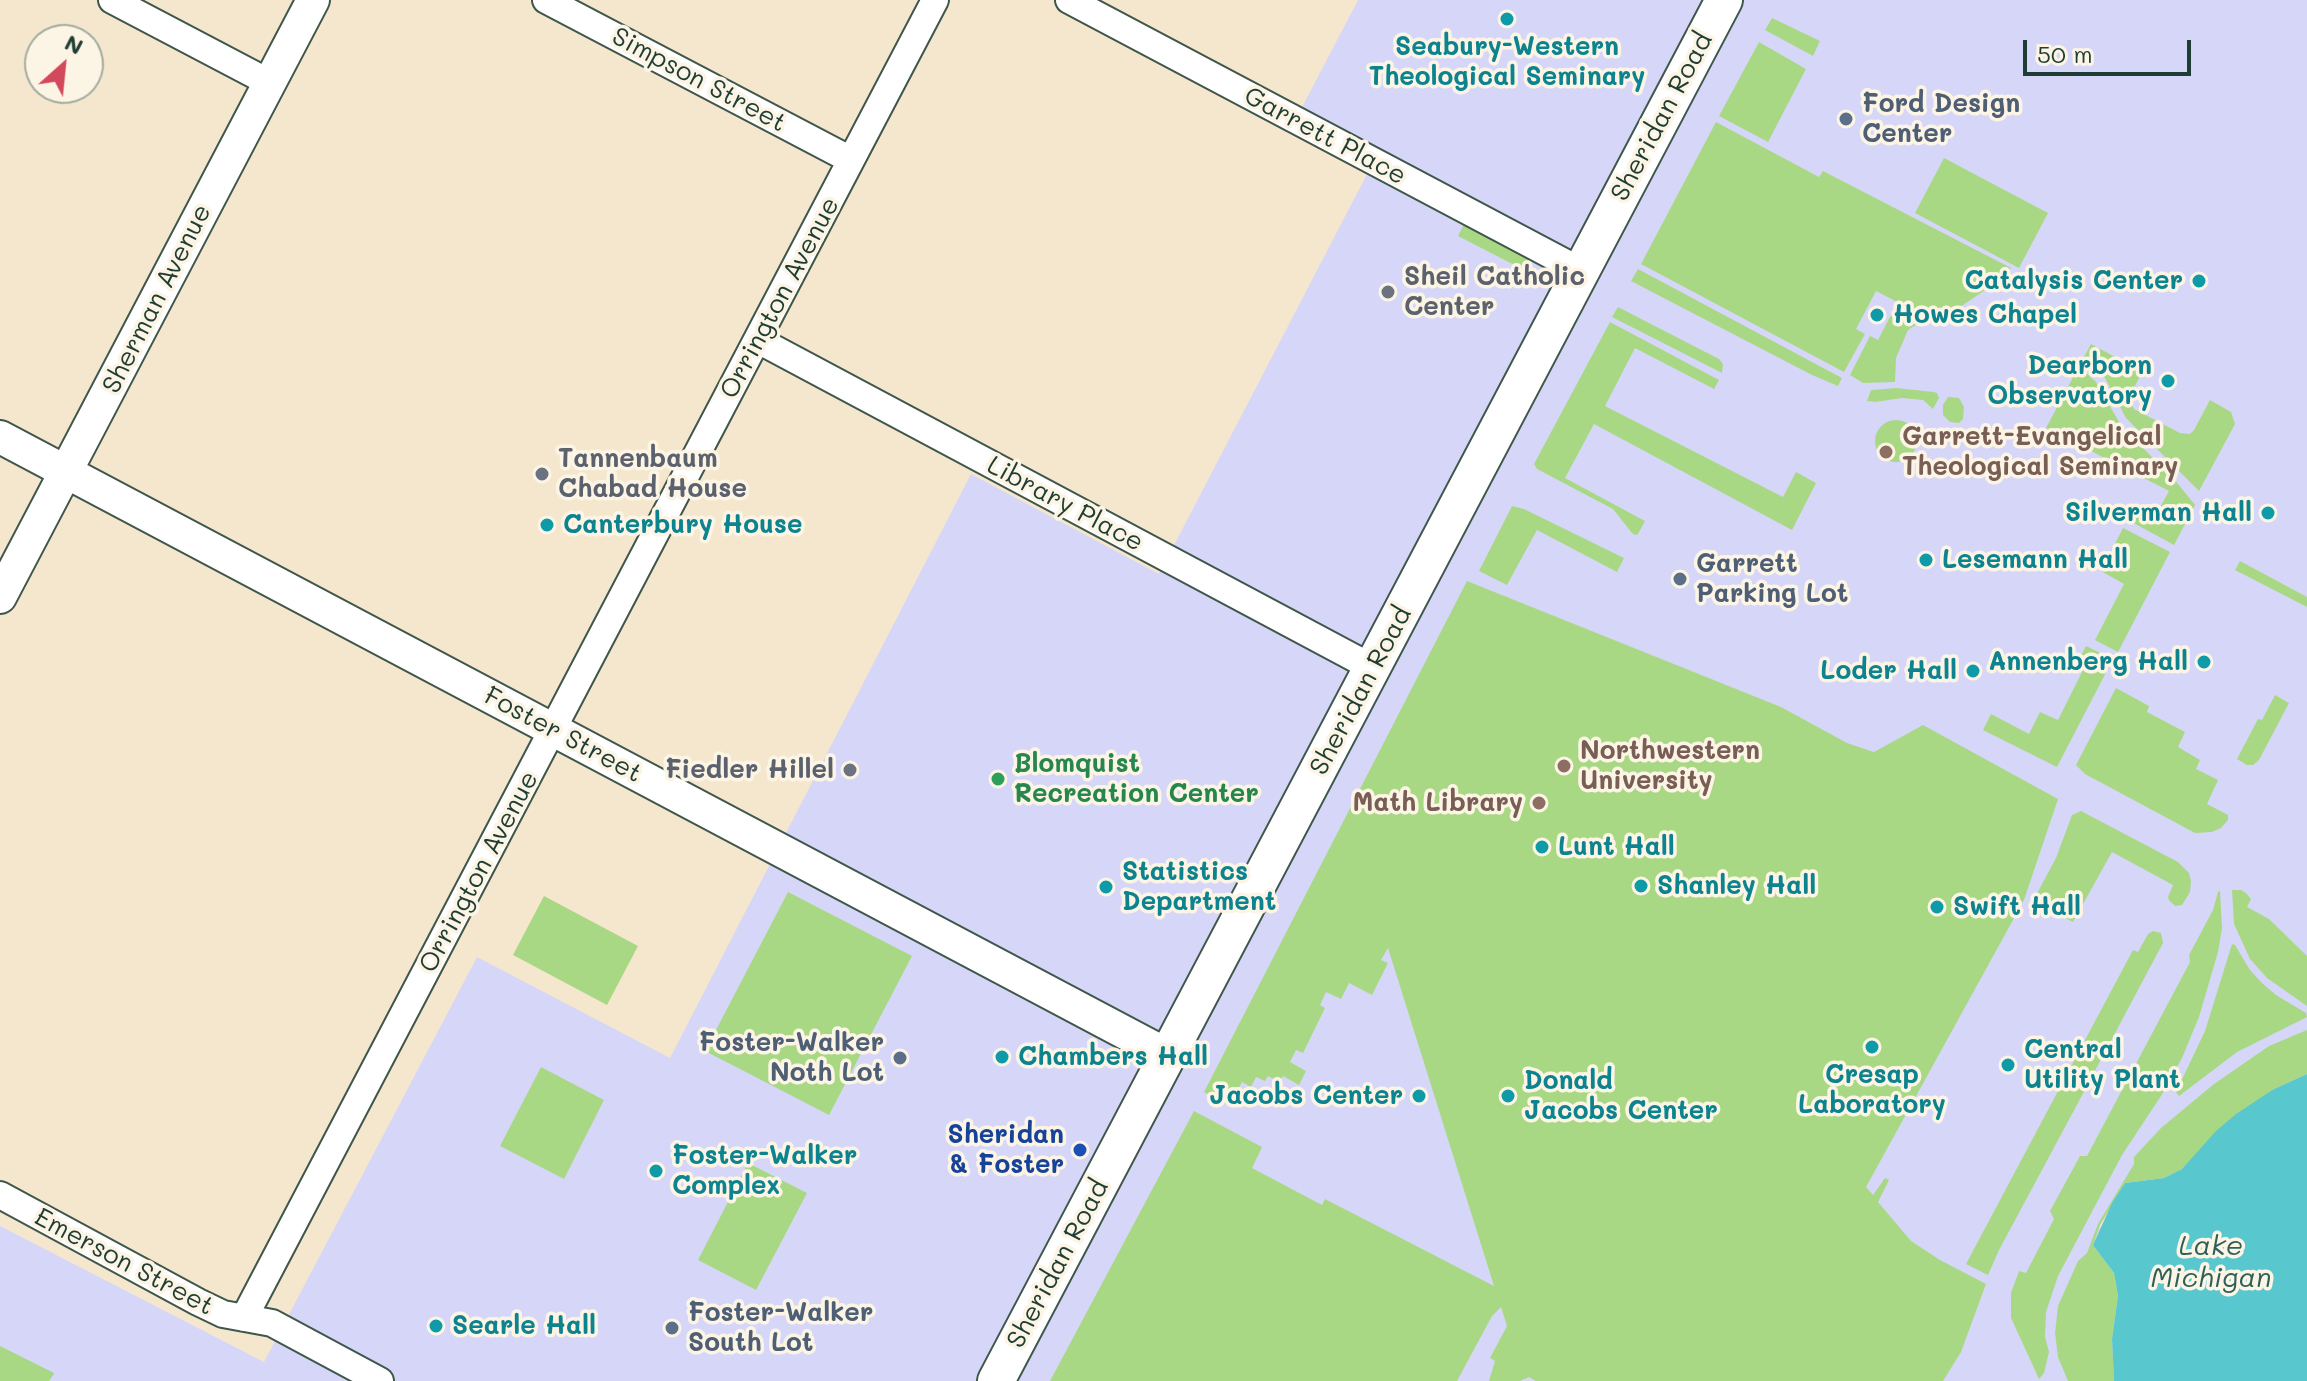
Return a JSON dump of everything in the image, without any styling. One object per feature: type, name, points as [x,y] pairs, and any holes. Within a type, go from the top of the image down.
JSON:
[{"type":"main road","name":"Sheridan Road","points":[[996,1381],[1724,0]]},
{"type":"street","points":[[112,0],[270,83]]},
{"type":"street","name":"Sherman Avenue","points":[[0,597],[313,0]]},
{"type":"street","name":"Simpson Street","points":[[546,0],[851,160]]},
{"type":"street","name":"Orrington Avenue","points":[[244,1318],[935,0]]},
{"type":"street","name":"Garrett Place","points":[[1069,0],[1581,271]]},
{"type":"street","name":"Library Place","points":[[758,340],[1373,668]]},
{"type":"street","name":"Foster Street","points":[[0,437],[1169,1056]]},
{"type":"street","name":"Emerson Street","points":[[0,1195],[196,1301],[223,1314],[272,1323],[380,1381]]},
{"type":"shaded area","name":"Northwestern University","points":[[1358,0],[2307,0],[2307,1074],[2274,1089],[2196,1156],[2125,1183],[2112,1203],[2100,1225],[2118,1296],[2112,1339],[2114,1381],[0,1381],[0,1226],[264,1362],[477,957],[670,1058],[971,474],[1159,574],[1378,153],[1300,111]]},
{"type":"green space","points":[[1772,18],[1820,41],[1813,56],[1765,30]]},
{"type":"green space","points":[[1759,42],[1806,69],[1768,142],[1719,116]]},
{"type":"green space","points":[[1716,122],[1819,177],[1823,171],[2011,268],[1963,305],[1908,330],[1896,358],[1895,382],[1863,383],[1850,375],[1870,336],[1878,340],[1892,313],[1902,318],[1907,307],[1876,291],[1856,329],[1865,334],[1844,372],[1641,264]]},
{"type":"green space","points":[[1944,158],[2048,213],[2019,268],[1915,213]]},
{"type":"green space","points":[[1464,224],[1532,260],[1526,271],[1458,236]]},
{"type":"green space","points":[[1638,269],[1842,378],[1838,386],[1631,281]]},
{"type":"green space","points":[[1618,307],[1719,359],[1723,364],[1722,373],[1612,317]]},
{"type":"green space","points":[[1610,322],[1719,380],[1714,389],[1635,348],[1605,406],[1783,497],[1796,472],[1816,483],[1792,530],[1594,424],[1565,478],[1645,521],[1638,534],[1632,533],[1613,509],[1537,469],[1534,464]]},
{"type":"green space","points":[[2091,344],[2141,374],[2131,394],[2134,409],[2180,433],[2190,434],[2194,430],[2210,400],[2231,412],[2235,424],[2199,491],[2126,418],[2105,378],[2084,357]]},
{"type":"green space","points":[[2079,366],[2096,382],[2122,427],[2174,479],[2195,505],[2174,545],[2128,520],[2131,513],[2151,524],[2169,491],[2046,428]]},
{"type":"green space","points":[[1896,388],[1934,392],[1939,398],[1933,409],[1923,400],[1867,401],[1871,390]]},
{"type":"green space","points":[[1948,397],[1959,398],[1964,407],[1963,419],[1959,423],[1950,422],[1943,415],[1943,405]]},
{"type":"green space","points":[[1896,420],[1911,426],[1917,441],[1911,456],[1896,462],[1881,456],[1875,441],[1881,426]]},
{"type":"green space","points":[[1512,506],[1624,558],[1617,572],[1537,530],[1507,585],[1479,571]]},
{"type":"green space","points":[[2123,528],[2170,552],[2118,652],[2095,640],[2124,584],[2101,571]]},
{"type":"green space","points":[[2240,561],[2307,597],[2307,607],[2235,570]]},
{"type":"green space","points":[[1467,581],[1781,707],[1847,743],[1874,752],[1923,725],[2058,799],[2024,900],[1866,1187],[1873,1195],[1885,1178],[1889,1180],[1878,1202],[1911,1241],[1986,1284],[1961,1352],[1943,1381],[1536,1381],[1529,1377],[1520,1381],[1489,1381],[1495,1361],[1490,1358],[1507,1326],[1501,1307],[1492,1316],[1457,1381],[1050,1381],[1194,1111],[1262,1147],[1252,1168],[1322,1205],[1325,1199],[1494,1286],[1388,948],[1381,960],[1388,963],[1372,995],[1349,983],[1341,999],[1326,992],[1320,1005],[1325,1008],[1303,1053],[1296,1050],[1290,1062],[1306,1071],[1299,1085],[1283,1076],[1279,1082],[1268,1076],[1265,1081],[1256,1077],[1251,1087],[1242,1082],[1237,1092],[1231,1090],[1224,1103],[1204,1092]]},
{"type":"green space","points":[[2086,646],[2113,659],[2057,767],[1983,730],[1991,714],[2029,734],[2040,712],[2058,720],[2086,664],[2079,659]]},
{"type":"green space","points":[[2116,688],[2149,706],[2147,712],[2185,732],[2178,747],[2200,760],[2196,769],[2218,780],[2207,804],[2228,815],[2221,828],[2195,833],[2085,774],[2076,765]]},
{"type":"green space","points":[[2275,695],[2289,703],[2259,760],[2247,765],[2237,759]]},
{"type":"green space","points":[[2081,811],[2178,862],[2189,873],[2191,881],[2190,892],[2182,905],[2175,906],[2169,900],[2173,885],[2112,852],[2073,922],[2033,901],[2056,858],[2072,815]]},
{"type":"green space","points":[[2232,890],[2246,893],[2251,899],[2247,907],[2269,919],[2307,956],[2307,1006],[2267,978],[2250,959],[2234,924]]},
{"type":"green space","points":[[2220,891],[2222,928],[2218,952],[2199,1017],[2182,1058],[2122,1155],[2058,1276],[2046,1312],[2045,1337],[2049,1352],[2044,1373],[2039,1379],[2011,1318],[2011,1293],[2019,1271],[2026,1273],[2054,1219],[2050,1211],[2080,1156],[2087,1156],[2190,962],[2189,955]]},
{"type":"green space","points":[[788,892],[912,956],[829,1115],[705,1051]]},
{"type":"green space","points":[[544,896],[638,946],[607,1005],[513,955]]},
{"type":"green space","points":[[2153,931],[2161,933],[2163,943],[2089,1082],[2069,1070],[2133,950],[2138,952]]},
{"type":"green space","points":[[2232,944],[2262,983],[2306,1013],[2307,1017],[2237,1052],[2179,1096],[2176,1092],[2205,1031]]},
{"type":"green space","points":[[2307,1030],[2307,1074],[2274,1089],[2182,1169],[2164,1178],[2125,1183],[2100,1225],[2093,1245],[2114,1273],[2118,1296],[2112,1339],[2114,1381],[2068,1381],[2058,1357],[2055,1333],[2058,1306],[2078,1261],[2087,1253],[2098,1224],[2134,1164],[2134,1157],[2161,1128],[2214,1084],[2269,1046]]},
{"type":"green space","points":[[541,1067],[604,1100],[564,1179],[500,1146]]},
{"type":"green space","points":[[2066,1076],[2086,1088],[1988,1275],[1966,1264]]},
{"type":"green space","points":[[748,1163],[807,1193],[756,1290],[698,1260]]},
{"type":"green space","points":[[0,1346],[54,1374],[49,1381],[0,1381]]},
{"type":"water","name":"Lake Michigan","points":[[2307,1074],[2307,1381],[2114,1381],[2112,1339],[2118,1296],[2114,1273],[2093,1245],[2112,1203],[2125,1183],[2164,1178],[2182,1169],[2236,1114],[2274,1089]]},
{"type":"place","name":"Seabury-Western Theological Seminary","points":[[1507,19]]},
{"type":"place","name":"Ford Design Center","points":[[1846,119]]},
{"type":"place","name":"Catalysis Center","points":[[2199,281]]},
{"type":"place","name":"Sheil Catholic Center","points":[[1388,292]]},
{"type":"place","name":"Howes Chapel","points":[[1877,315]]},
{"type":"place","name":"Dearborn Observatory","points":[[2168,381]]},
{"type":"place","name":"Garrett-Evangelical Theological Seminary","points":[[1886,452]]},
{"type":"place","name":"Tannenbaum Chabad House","points":[[542,474]]},
{"type":"place","name":"Silverman Hall","points":[[2268,513]]},
{"type":"place","name":"Canterbury House","points":[[547,525]]},
{"type":"place","name":"Lesemann Hall","points":[[1926,560]]},
{"type":"place","name":"Garrett Parking Lot","points":[[1680,579]]},
{"type":"place","name":"Annenberg Hall","points":[[2204,662]]},
{"type":"place","name":"Loder Hall","points":[[1973,671]]},
{"type":"place","name":"Northwestern University","points":[[1564,766]]},
{"type":"place","name":"Fiedler Hillel","points":[[850,770]]},
{"type":"place","name":"Blomquist Recreation Center","points":[[998,779]]},
{"type":"place","name":"Math Library","points":[[1539,803]]},
{"type":"place","name":"Lunt Hall","points":[[1542,847]]},
{"type":"place","name":"Shanley Hall","points":[[1641,886]]},
{"type":"place","name":"Statistics Department","points":[[1106,887]]},
{"type":"place","name":"Swift Hall","points":[[1937,907]]},
{"type":"place","name":"Cresap Laboratory","points":[[1872,1047]]},
{"type":"place","name":"Chambers Hall","points":[[1002,1057]]},
{"type":"place","name":"Foster-Walker Noth Lot","points":[[900,1058]]},
{"type":"place","name":"Central Utility Plant","points":[[2008,1065]]},
{"type":"place","name":"Jacobs Center","points":[[1419,1096]]},
{"type":"place","name":"Donald Jacobs Center","points":[[1508,1096]]},
{"type":"place","name":"Sheridan & Foster","points":[[1080,1150]]},
{"type":"place","name":"Foster-Walker Complex","points":[[656,1171]]},
{"type":"place","name":"Searle Hall","points":[[436,1326]]},
{"type":"place","name":"Foster-Walker South Lot","points":[[672,1328]]}]
